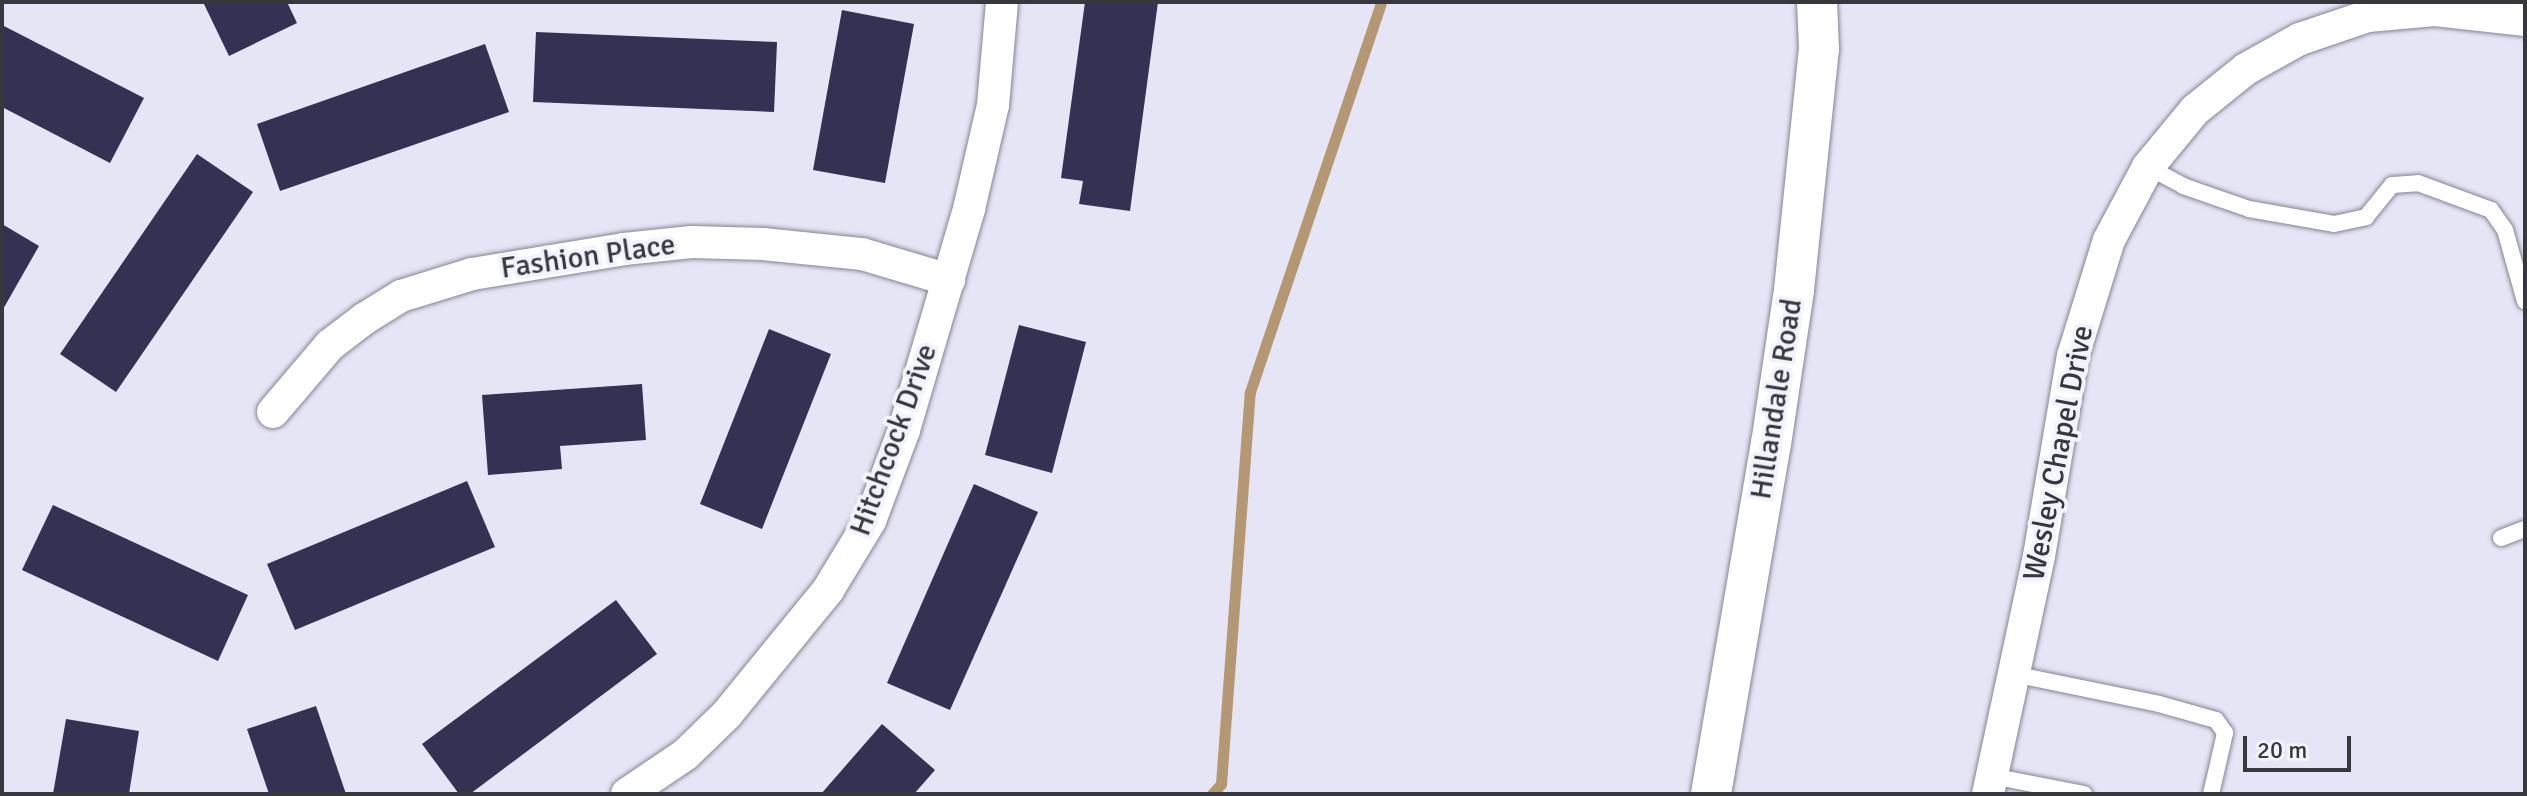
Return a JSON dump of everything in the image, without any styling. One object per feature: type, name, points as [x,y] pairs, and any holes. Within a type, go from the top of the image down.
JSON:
[{"type":"street","name":"Hitchcock Drive","points":[[627,794],[686,754],[727,714],[828,590],[870,521],[904,430],[949,280],[993,105],[1002,2]]},
{"type":"street","name":"Hillandale Road","points":[[1711,794],[1794,290],[1819,49],[1817,2]]},
{"type":"street","name":"Wesley Chapel Drive","points":[[1990,785],[2039,556],[2073,356],[2109,240],[2148,167],[2195,110],[2246,69],[2300,39],[2368,16],[2435,10],[2525,20]]},
{"type":"street","name":"Fashion Place","points":[[273,412],[330,345],[364,319],[401,296],[472,274],[624,249],[692,242],[763,244],[862,254],[949,280]]},
{"type":"lane","points":[[2148,167],[2183,186],[2249,209],[2334,224],[2366,217],[2392,185],[2418,183],[2491,210],[2505,230],[2525,301]]},
{"type":"lane","points":[[2501,538],[2525,529]]},
{"type":"lane","points":[[2013,674],[2159,704],[2216,720],[2225,733],[2211,794]]},
{"type":"lane","points":[[1990,785],[2084,794]]},
{"type":"building","points":[[203,2],[287,2],[297,23],[229,56]]},
{"type":"building","points":[[1085,2],[1158,2],[1130,211],[1079,204],[1083,181],[1061,178]]},
{"type":"building","points":[[842,10],[914,24],[885,183],[813,170]]},
{"type":"building","points":[[2,25],[144,98],[110,163],[2,107]]},
{"type":"building","points":[[536,32],[777,42],[774,112],[533,102]]},
{"type":"building","points":[[485,44],[509,112],[280,191],[257,124]]},
{"type":"building","points":[[197,154],[253,192],[116,392],[60,354]]},
{"type":"building","points":[[2,224],[39,246],[2,311]]},
{"type":"building","points":[[1019,325],[1086,342],[1052,473],[985,455]]},
{"type":"building","points":[[769,329],[831,354],[762,529],[700,504]]},
{"type":"building","points":[[642,384],[646,440],[560,446],[562,469],[488,475],[482,395]]},
{"type":"building","points":[[467,481],[495,547],[295,630],[267,564]]},
{"type":"building","points":[[974,484],[1038,512],[950,710],[887,683]]},
{"type":"building","points":[[53,505],[248,595],[218,661],[22,570]]},
{"type":"building","points":[[616,600],[657,654],[470,794],[459,794],[422,744]]},
{"type":"building","points":[[316,706],[346,794],[269,794],[247,729]]},
{"type":"building","points":[[66,719],[139,731],[129,794],[53,794]]},
{"type":"building","points":[[882,724],[935,770],[914,794],[821,794]]},
{"type":"waterway","points":[[1212,794],[1221,784],[1250,392],[1381,2]]}]
